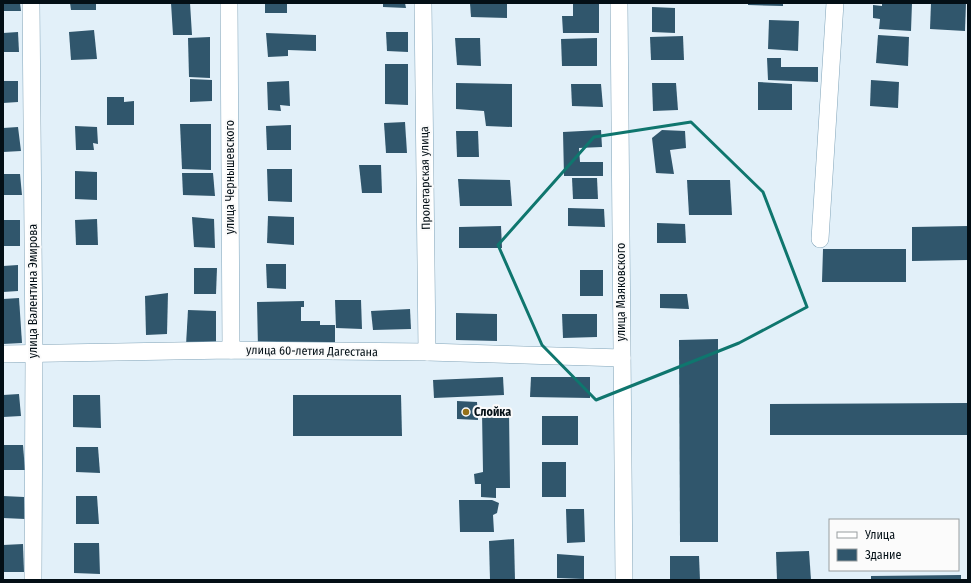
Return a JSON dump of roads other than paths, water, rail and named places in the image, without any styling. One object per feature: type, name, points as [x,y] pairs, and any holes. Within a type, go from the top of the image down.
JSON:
[{"type":"street","name":"улица Валентина Эмирова","points":[[31,3],[34,354],[33,580]]},
{"type":"street","name":"улица Чернышевского","points":[[229,3],[231,350]]},
{"type":"street","name":"Пролетарская улица","points":[[423,3],[427,352]]},
{"type":"street","name":"улица Маяковского","points":[[619,3],[624,580]]},
{"type":"street","points":[[820,239],[835,3]]},
{"type":"street","name":"улица 60-летия Дагестана","points":[[3,354],[231,350],[427,352],[622,358]]},
{"type":"place","name":"Слойка","points":[[466,412]]}]
